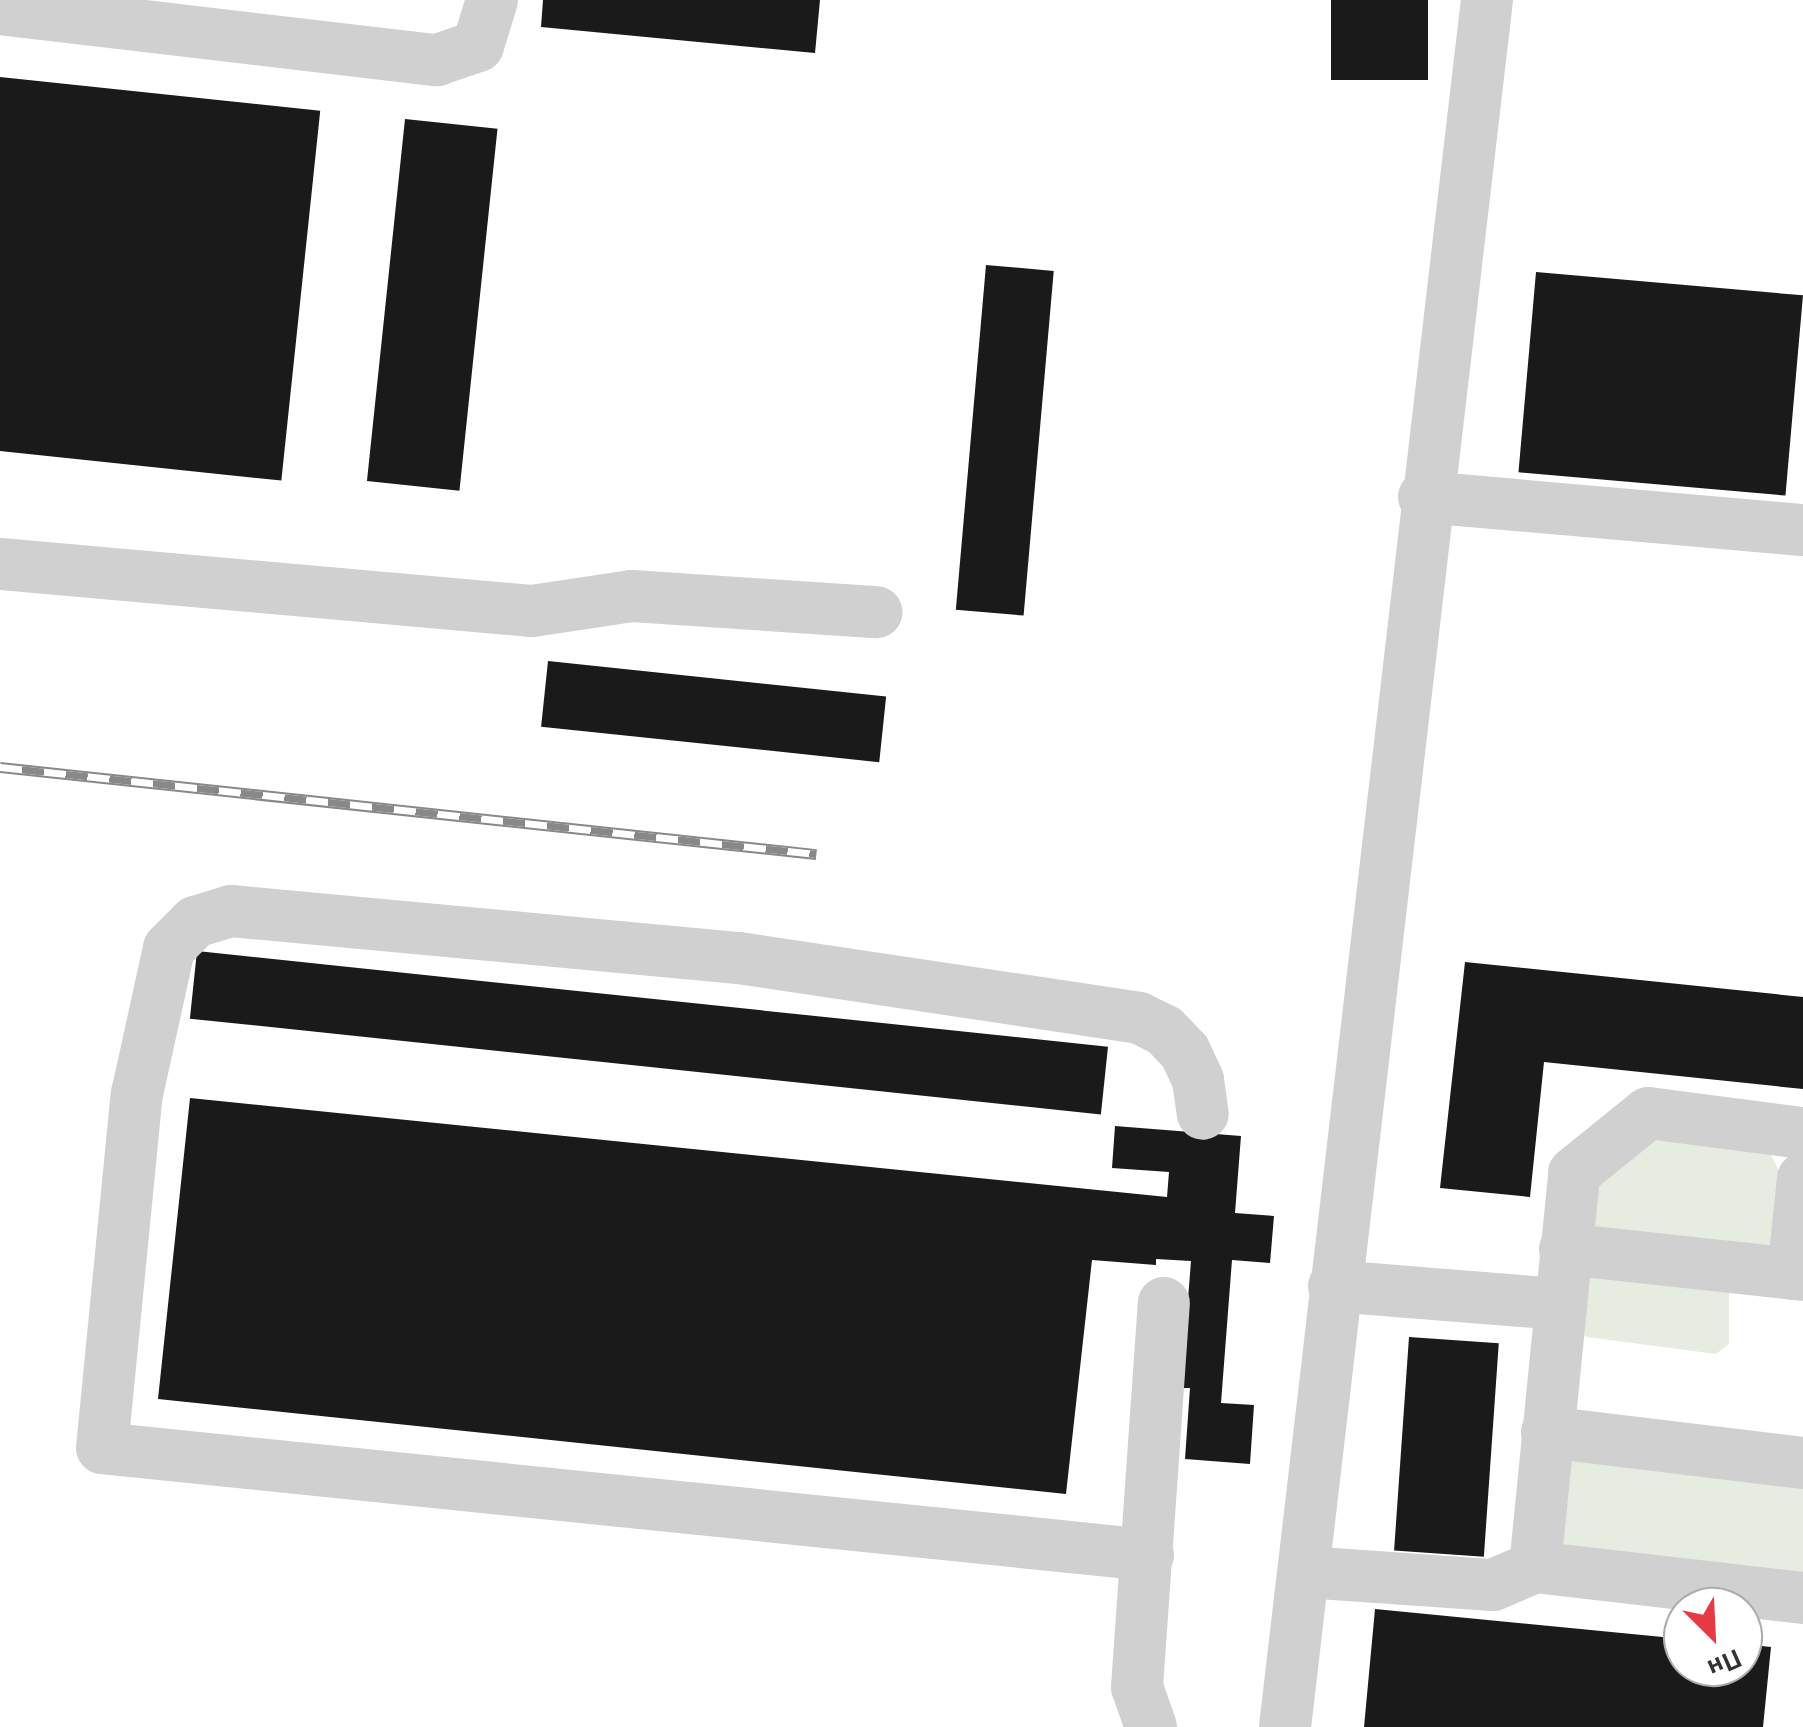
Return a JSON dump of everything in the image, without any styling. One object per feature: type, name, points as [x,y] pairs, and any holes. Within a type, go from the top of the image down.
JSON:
[{"type":"lane","points":[[0,10],[92,10],[437,60],[478,46],[492,0]]},
{"type":"lane","points":[[1284,1727],[1305,1572],[1424,497],[1487,0]]},
{"type":"lane","points":[[1424,497],[1803,530]]},
{"type":"lane","points":[[0,564],[532,610],[632,596],[876,612]]},
{"type":"lane","points":[[1148,1555],[102,1448],[138,1094],[169,948],[195,922],[232,911],[739,958],[1138,1018],[1164,1030],[1184,1052],[1198,1080],[1202,1114]]},
{"type":"lane","points":[[1535,1566],[1574,1173],[1648,1113],[1803,1132]]},
{"type":"lane","points":[[1565,1250],[1798,1274],[1803,1179]]},
{"type":"lane","points":[[1334,1286],[1559,1304]]},
{"type":"lane","points":[[1151,1727],[1137,1687],[1164,1303]]},
{"type":"lane","points":[[1547,1432],[1803,1463]]},
{"type":"lane","points":[[1305,1572],[1493,1585],[1535,1566],[1803,1598]]},
{"type":"shaded area","points":[[1665,1136],[1770,1153],[1783,1179],[1777,1255],[1587,1233],[1592,1191],[1644,1144]]},
{"type":"shaded area","points":[[1587,1275],[1729,1290],[1729,1344],[1716,1354],[1587,1337],[1580,1332]]},
{"type":"shaded area","points":[[1575,1456],[1803,1477],[1803,1581],[1565,1548],[1559,1532],[1567,1467]]},
{"type":"building","points":[[543,0],[820,0],[815,53],[541,27]]},
{"type":"building","points":[[1331,0],[1428,0],[1428,80],[1331,80]]},
{"type":"building","points":[[0,77],[320,111],[281,481],[0,451]]},
{"type":"building","points":[[405,119],[497,129],[459,491],[367,481]]},
{"type":"building","points":[[986,265],[1054,271],[1024,616],[956,610]]},
{"type":"building","points":[[1536,272],[1803,295],[1785,496],[1518,472]]},
{"type":"building","points":[[548,661],[886,697],[879,762],[541,727]]},
{"type":"building","points":[[197,951],[1108,1047],[1101,1114],[190,1019]]},
{"type":"building","points":[[1465,962],[1803,997],[1803,1089],[1544,1062],[1530,1197],[1440,1188]]},
{"type":"building","points":[[190,1098],[1167,1197],[1169,1172],[1112,1168],[1115,1126],[1241,1136],[1235,1213],[1274,1216],[1270,1263],[1232,1260],[1221,1403],[1254,1405],[1250,1464],[1185,1459],[1190,1388],[1181,1388],[1191,1261],[1156,1259],[1156,1265],[1092,1260],[1066,1494],[158,1399]]},
{"type":"building","points":[[1409,1337],[1499,1343],[1484,1557],[1394,1550]]},
{"type":"building","points":[[1375,1609],[1663,1637],[1663,1687],[1763,1687],[1763,1646],[1771,1647],[1763,1727],[1364,1727]]},
{"type":"railway","points":[[0,767],[816,854]]}]
